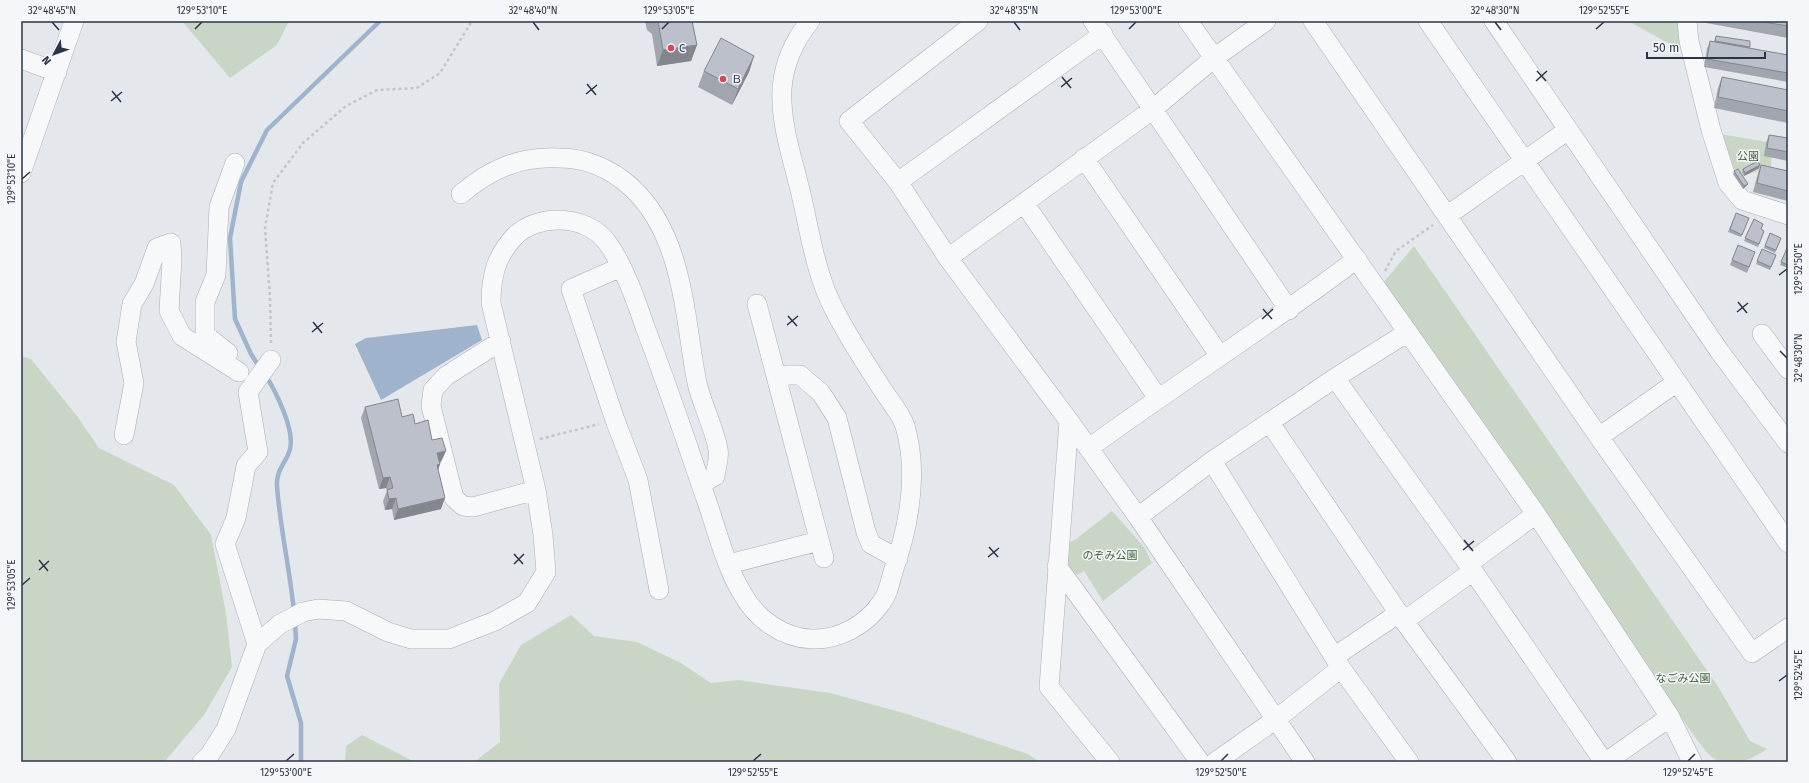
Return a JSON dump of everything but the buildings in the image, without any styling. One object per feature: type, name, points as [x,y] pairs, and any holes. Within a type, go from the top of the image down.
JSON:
[{"type":"street","points":[[21,173],[24,153],[57,72],[74,21]]},
{"type":"street","points":[[202,762],[209,756],[226,729],[258,644],[285,622],[303,612],[318,609],[346,611],[388,632],[411,639],[449,639],[495,621],[527,603],[546,572],[543,535],[536,490],[491,303],[491,280],[500,255],[518,233],[538,222],[566,220],[589,226],[605,240],[621,267],[629,283],[661,367],[729,564],[742,594],[753,609],[771,626],[793,637],[815,639],[834,637],[863,623],[884,601],[898,559],[909,513],[912,456],[904,422],[833,308],[817,264],[783,116],[782,87],[789,52],[810,21]]},
{"type":"street","points":[[978,21],[849,121],[898,182],[948,258],[1089,448],[1138,517],[1305,762]]},
{"type":"street","points":[[1188,21],[1374,282],[1536,514],[1670,717],[1692,762]]},
{"type":"street","points":[[948,258],[1152,110],[1214,58],[1266,21]]},
{"type":"street","points":[[1313,21],[1448,215],[1599,437],[1752,654],[1788,628]]},
{"type":"street","points":[[1428,21],[1788,543]]},
{"type":"street","points":[[1494,21],[1720,352],[1788,443]]},
{"type":"street","points":[[1687,21],[1689,41],[1711,130],[1728,183],[1742,200],[1788,215]]},
{"type":"street","points":[[898,182],[1098,28],[1152,110],[1289,310]]},
{"type":"street","points":[[21,59],[57,72]]},
{"type":"street","points":[[1448,215],[1568,130]]},
{"type":"street","points":[[461,194],[476,181],[494,170],[539,157],[569,158],[603,167],[622,180],[643,199],[662,226],[673,256],[684,302],[698,384],[718,450],[715,476],[701,484]]},
{"type":"street","points":[[1084,158],[1220,356]]},
{"type":"street","points":[[235,163],[219,207],[216,275],[205,302],[206,335],[232,356],[239,372]]},
{"type":"street","points":[[1024,203],[1158,398]]},
{"type":"street","points":[[124,435],[134,383],[126,342],[132,304],[144,284],[157,248],[171,243],[172,259],[169,311],[182,336],[239,372],[252,386],[258,452],[246,466],[236,518],[225,544],[258,644]]},
{"type":"street","points":[[1089,448],[1158,398],[1289,310],[1357,258]]},
{"type":"street","points":[[621,267],[571,290],[615,420],[638,480],[659,590]]},
{"type":"street","points":[[729,564],[821,550],[757,304]]},
{"type":"street","points":[[1138,517],[1212,461],[1270,424],[1335,378],[1408,332]]},
{"type":"street","points":[[1762,334],[1788,369]]},
{"type":"street","points":[[501,341],[446,376],[433,390],[431,406],[454,498],[463,506],[474,507],[536,490]]},
{"type":"street","points":[[252,386],[270,361]]},
{"type":"street","points":[[777,378],[788,375],[800,375],[821,393],[837,418],[866,532],[871,544],[898,559]]},
{"type":"street","points":[[1335,378],[1471,568],[1605,762],[1670,717]]},
{"type":"street","points":[[1599,437],[1677,382]]},
{"type":"street","points":[[1069,421],[1049,687],[1110,762]]},
{"type":"street","points":[[1270,424],[1401,617],[1507,762]]},
{"type":"street","points":[[1212,461],[1337,663],[1409,762]]},
{"type":"street","points":[[1215,762],[1275,720],[1337,663],[1471,568],[1536,514]]},
{"type":"street","points":[[1057,566],[1200,762]]},
{"type":"path","points":[[270,361],[270,297],[265,228],[273,184],[303,143],[346,106],[378,90],[417,88],[440,73],[472,21]]},
{"type":"path","points":[[1374,282],[1384,273],[1396,251],[1448,215]]},
{"type":"path","points":[[525,443],[615,420]]},
{"type":"green space","points":[[182,21],[289,21],[277,45],[230,78]]},
{"type":"green space","points":[[1628,21],[1685,21],[1682,47],[1668,43]]},
{"type":"green space","name":"公園","points":[[1720,134],[1767,142],[1772,149],[1771,167],[1743,176],[1734,169]]},
{"type":"green space","name":"なごみ公園","points":[[1414,246],[1717,685],[1750,741],[1767,749],[1762,753],[1740,762],[1725,763],[1718,761],[1704,749],[1682,719],[1383,283]]},
{"type":"green space","points":[[21,356],[31,359],[77,416],[99,448],[174,485],[211,535],[226,613],[232,667],[204,715],[165,761],[21,762]]},
{"type":"green space","name":"のぞみ公園","points":[[1112,511],[1144,547],[1152,563],[1103,601],[1084,571],[1077,575],[1066,564],[1064,545],[1076,539]]},
{"type":"green space","points":[[571,615],[594,636],[637,642],[681,663],[711,683],[738,680],[830,693],[907,714],[1028,754],[1039,762],[474,762],[500,742],[499,684],[521,645]]},
{"type":"green space","points":[[362,735],[415,762],[345,762],[346,746]]},
{"type":"water","points":[[477,325],[482,340],[381,400],[355,344],[366,338]]},
{"type":"waterway","points":[[260,368],[251,354],[235,319],[230,238],[241,182],[267,130],[380,21]]},
{"type":"waterway","points":[[266,376],[284,411],[290,432],[290,449],[278,475],[277,486],[280,518],[294,612]]},
{"type":"waterway","points":[[295,622],[296,639],[287,676],[301,723],[301,762]]},
{"type":"place","name":"C","points":[[671,48]]},
{"type":"place","name":"Ｂ","points":[[723,79]]}]
